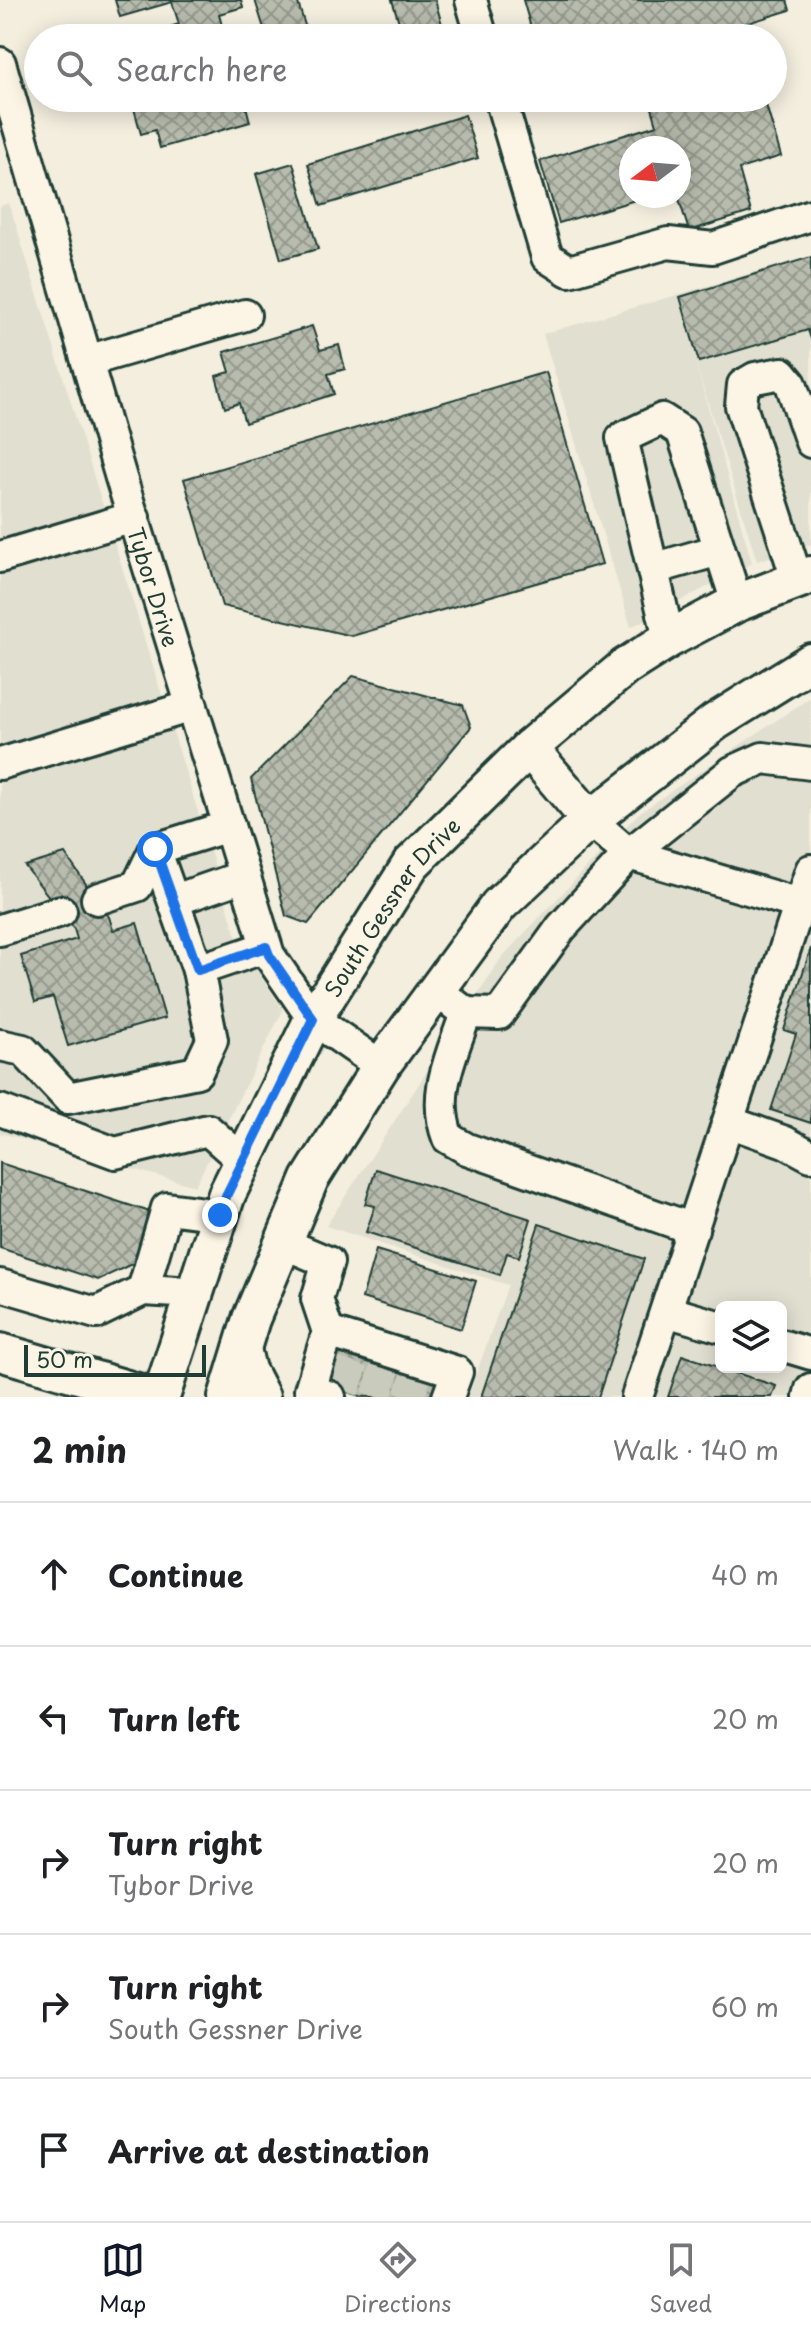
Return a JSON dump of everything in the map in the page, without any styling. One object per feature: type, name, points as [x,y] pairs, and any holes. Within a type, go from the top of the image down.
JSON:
[{"type":"main road","name":"South Gessner Drive","points":[[161,1397],[220,1215],[243,1161],[313,1019],[411,864],[529,748],[625,667],[669,639],[737,603],[806,586]]},
{"type":"main road","points":[[227,1397],[251,1319],[310,1179],[381,1066],[499,905],[590,820],[715,722],[811,662]]},
{"type":"main road","points":[[529,748],[590,820]]},
{"type":"main road","points":[[242,1349],[247,1370],[261,1397]]},
{"type":"main road","points":[[0,1352],[60,1383],[154,1397]]},
{"type":"street","points":[[471,0],[478,24]]},
{"type":"street","name":"Tybor Drive","points":[[0,63],[134,517],[269,955],[313,1019],[381,1066]]},
{"type":"street","points":[[504,112],[547,257],[569,271],[668,243],[713,248],[811,215]]},
{"type":"street","points":[[87,361],[245,315]]},
{"type":"street","points":[[806,586],[741,406],[743,385],[755,378],[782,373],[791,384],[811,442]]},
{"type":"street","points":[[669,639],[622,438],[662,419],[682,432],[737,603]]},
{"type":"street","points":[[0,557],[134,517]]},
{"type":"street","points":[[653,569],[719,550]]},
{"type":"street","points":[[0,764],[192,706]]},
{"type":"street","points":[[435,991],[466,1013],[499,1014],[561,928],[629,854],[732,772],[763,758],[811,764]]},
{"type":"street","points":[[590,820],[629,854],[799,904]]},
{"type":"street","points":[[97,899],[137,886],[155,849],[229,826]]},
{"type":"street","points":[[0,1045],[23,1050],[68,1098],[197,1072],[212,1040],[198,970],[155,849]]},
{"type":"street","points":[[637,1397],[811,870]]},
{"type":"street","points":[[175,900],[244,876]]},
{"type":"street","points":[[0,930],[61,911]]},
{"type":"street","points":[[198,970],[266,947]]},
{"type":"street","points":[[466,1013],[443,1082],[440,1117],[448,1138],[467,1149],[693,1229]]},
{"type":"street","points":[[0,1110],[115,1153],[208,1130],[243,1161]]},
{"type":"street","points":[[729,1122],[785,1142],[811,1156]]},
{"type":"street","points":[[143,1290],[167,1208],[220,1215]]},
{"type":"street","points":[[283,1243],[328,1262],[317,1299],[328,1332],[310,1390],[339,1395]]},
{"type":"street","points":[[0,1285],[96,1313],[143,1290],[195,1293]]},
{"type":"street","points":[[666,1311],[715,1325]]},
{"type":"street","points":[[328,1332],[359,1346],[420,1365],[457,1372],[448,1397]]},
{"type":"street","points":[[787,1347],[811,1354]]},
{"type":"street","points":[[809,1397],[811,1389]]},
{"type":"shaded area","points":[[9,203],[238,941],[283,1010],[195,1186],[0,1133],[0,206]]},
{"type":"shaded area","points":[[811,256],[811,544],[757,561],[695,361],[752,563],[631,627],[543,334]]},
{"type":"shaded area","points":[[811,697],[811,1397],[468,1397],[508,1285],[326,1226],[502,957],[639,813]]},
{"type":"building","points":[[115,0],[241,0],[243,7],[219,14],[222,24],[179,24],[172,2],[120,17]]},
{"type":"building","points":[[255,0],[297,0],[305,24],[263,24]]},
{"type":"building","points":[[392,0],[435,0],[442,24],[400,24]]},
{"type":"building","points":[[523,0],[787,0],[790,10],[744,24],[530,24]]},
{"type":"building","points":[[135,112],[248,112],[250,122],[160,148],[155,130],[141,134]]},
{"type":"building","points":[[653,112],[768,112],[781,156],[739,169],[751,212],[689,231],[682,208],[691,208],[691,136],[621,136],[657,125]]},
{"type":"building","points":[[465,115],[478,158],[321,206],[308,164]]},
{"type":"building","points":[[619,137],[619,205],[559,223],[540,161]]},
{"type":"building","points":[[293,163],[318,249],[281,259],[256,174]]},
{"type":"building","points":[[811,257],[811,339],[808,330],[699,362],[680,297]]},
{"type":"building","points":[[312,326],[320,350],[339,345],[345,369],[328,374],[334,394],[245,423],[239,403],[225,408],[216,376],[230,372],[224,352]]},
{"type":"building","points":[[546,372],[602,564],[352,636],[222,606],[184,479]]},
{"type":"building","points":[[353,676],[463,705],[471,727],[308,924],[286,916],[251,779]]},
{"type":"building","points":[[65,854],[109,917],[113,930],[137,923],[165,1018],[68,1046],[53,997],[35,1002],[21,956],[77,939],[74,929],[25,866]]},
{"type":"building","points":[[811,948],[811,1123],[771,1110],[796,1034],[784,1030]]},
{"type":"building","points":[[0,1163],[150,1212],[134,1263],[98,1280],[0,1248]]},
{"type":"building","points":[[376,1169],[531,1219],[519,1257],[507,1253],[500,1275],[366,1232],[375,1206],[365,1204]]},
{"type":"building","points":[[539,1224],[644,1259],[598,1397],[481,1397]]},
{"type":"building","points":[[376,1250],[476,1281],[461,1329],[362,1298]]},
{"type":"building","points":[[333,1342],[445,1378],[439,1397],[363,1397],[321,1383]]},
{"type":"building","points":[[682,1355],[715,1366],[715,1373],[737,1373],[776,1386],[772,1397],[668,1397]]},
{"type":"tunnel","points":[[344,1391],[358,1350]]},
{"type":"tunnel","points":[[376,1397],[388,1360]]},
{"type":"tunnel","points":[[409,1397],[418,1370]]},
{"type":"route","points":[[155,849],[198,970],[266,947],[313,1019],[227,1194],[220,1215]]}]
